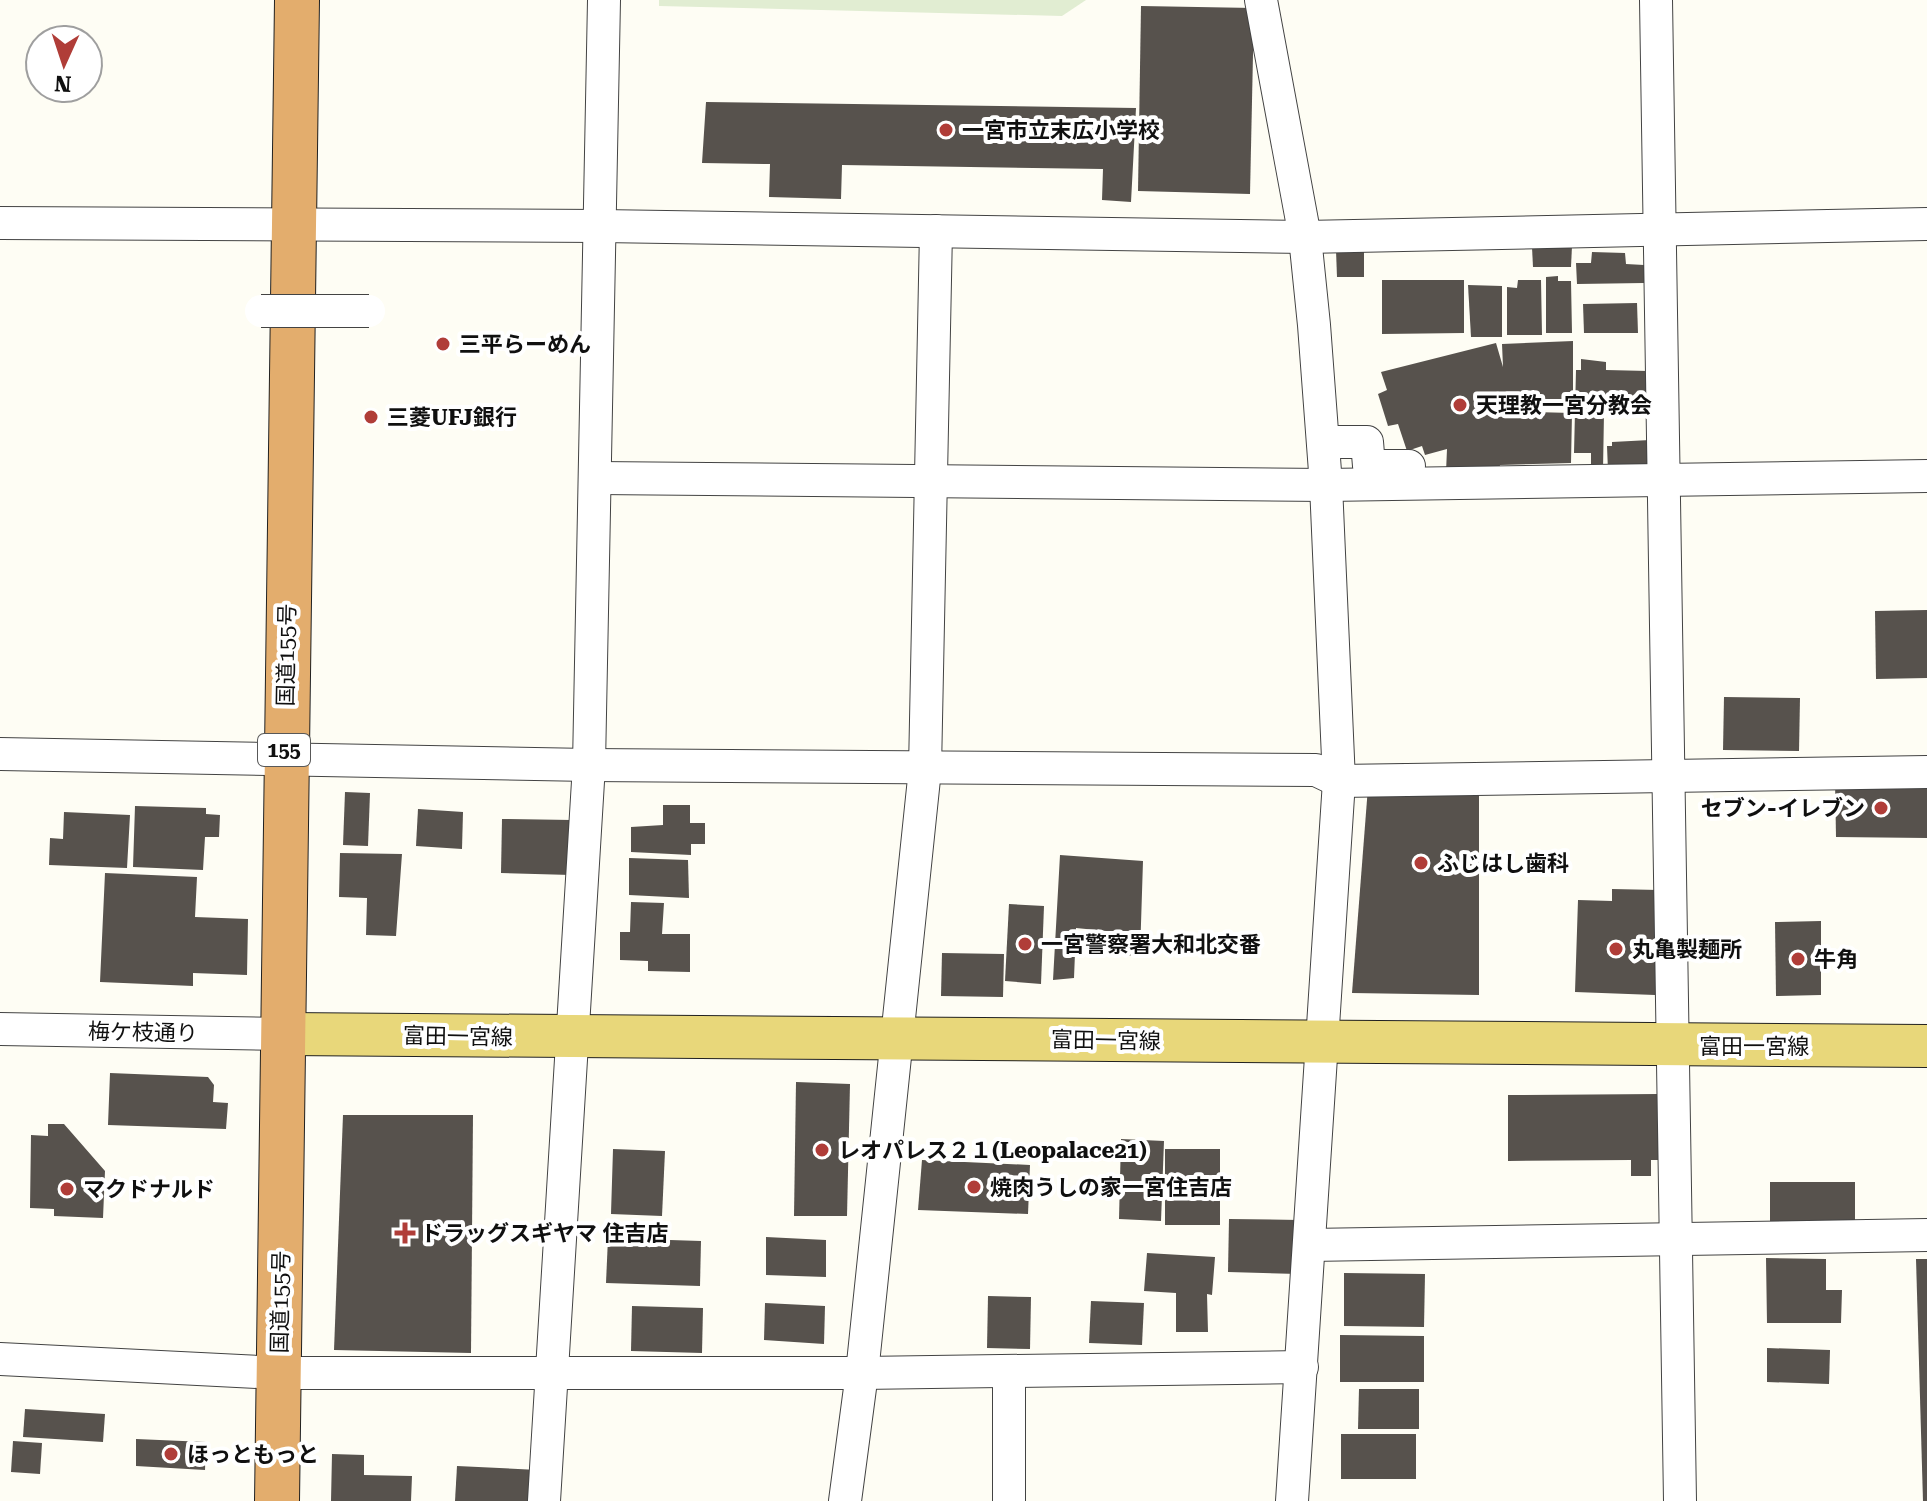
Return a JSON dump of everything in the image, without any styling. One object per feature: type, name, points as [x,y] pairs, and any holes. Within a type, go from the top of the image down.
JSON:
[{"type":"highway","name":"国道155号","points":[[277,1501],[286,1034],[284,760],[297,0]]},
{"type":"main road","name":"富田一宮線","points":[[286,1034],[1927,1046]]},
{"type":"street","points":[[544,1501],[575,1038],[589,765],[604,0]]},
{"type":"street","points":[[1261,0],[1305,237],[1314,325],[1326,485],[1339,781],[1292,1501]]},
{"type":"street","points":[[1656,0],[1680,1501]]},
{"type":"street","points":[[0,223],[601,226],[1305,237],[1662,227],[1927,224]]},
{"type":"street","points":[[845,1501],[862,1373],[925,769],[936,231]]},
{"type":"street","points":[[261,311],[369,311]]},
{"type":"street","points":[[1323,442],[1367,442],[1369,466],[1430,465]]},
{"type":"street","points":[[597,478],[1326,485],[1927,476]]},
{"type":"street","points":[[0,754],[589,765],[1316,770],[1339,781],[1927,772]]},
{"type":"street","name":"梅ケ枝通り","points":[[0,1029],[286,1034]]},
{"type":"street","points":[[1309,1245],[1927,1235]]},
{"type":"street","points":[[0,1359],[278,1373],[862,1373],[1302,1367]]},
{"type":"street","points":[[1009,1371],[1009,1501]]},
{"type":"green space","points":[[659,0],[1086,0],[1062,16],[659,6]]},
{"type":"building","name":"一宮市立末広小学校","points":[[1141,6],[1254,8],[1250,194],[1138,191]]},
{"type":"building","name":"一宮市立末広小学校","points":[[706,102],[1136,108],[1131,202],[1102,200],[1103,169],[842,165],[841,199],[769,197],[770,164],[702,163]]},
{"type":"building","points":[[1572,246],[1571,267],[1533,267],[1532,247]]},
{"type":"building","points":[[1336,250],[1364,251],[1364,277],[1337,277]]},
{"type":"building","points":[[1592,252],[1625,253],[1626,264],[1644,265],[1644,283],[1577,284],[1576,263],[1591,263]]},
{"type":"building","points":[[1558,276],[1558,281],[1571,281],[1572,333],[1546,333],[1546,277]]},
{"type":"building","points":[[1382,280],[1464,280],[1464,333],[1382,334]]},
{"type":"building","points":[[1518,280],[1541,280],[1542,335],[1507,335],[1507,287],[1517,288]]},
{"type":"building","points":[[1468,285],[1502,286],[1502,337],[1471,337]]},
{"type":"building","points":[[1637,303],[1638,333],[1584,333],[1583,304]]},
{"type":"building","name":"天理教一宮分教会","points":[[1573,341],[1573,402],[1538,403],[1537,409],[1534,408],[1534,412],[1572,413],[1571,463],[1500,465],[1499,472],[1446,472],[1447,449],[1425,455],[1422,446],[1407,451],[1398,424],[1388,426],[1378,394],[1387,390],[1381,372],[1496,343],[1503,367],[1502,344]]},
{"type":"building","points":[[1581,359],[1606,362],[1606,370],[1648,371],[1648,409],[1644,409],[1644,414],[1604,413],[1603,470],[1591,470],[1591,453],[1574,453],[1576,370],[1581,370]]},
{"type":"building","points":[[1650,440],[1652,469],[1608,471],[1607,446],[1612,446],[1612,442]]},
{"type":"building","points":[[1927,610],[1927,678],[1876,679],[1875,611]]},
{"type":"building","points":[[1724,697],[1800,698],[1799,751],[1723,750]]},
{"type":"building","name":"セブン-イレブン","points":[[1835,780],[1927,780],[1927,838],[1836,837]]},
{"type":"building","name":"ふじはし歯科","points":[[1368,787],[1479,787],[1479,995],[1352,993]]},
{"type":"building","points":[[345,792],[370,793],[368,846],[343,845]]},
{"type":"building","points":[[663,805],[690,805],[690,823],[705,823],[705,844],[691,844],[691,855],[631,852],[631,827],[663,825]]},
{"type":"building","points":[[135,806],[206,808],[206,814],[220,815],[219,837],[205,837],[203,870],[133,867]]},
{"type":"building","points":[[418,809],[463,812],[462,849],[416,846]]},
{"type":"building","points":[[64,812],[130,815],[127,868],[49,865],[50,838],[63,839]]},
{"type":"building","points":[[502,819],[572,820],[571,875],[501,873]]},
{"type":"building","points":[[340,853],[402,854],[396,936],[366,935],[367,898],[339,897]]},
{"type":"building","points":[[1060,855],[1143,861],[1140,955],[1115,956],[1116,932],[1076,928],[1074,978],[1053,980]]},
{"type":"building","points":[[629,858],[688,860],[689,898],[629,895]]},
{"type":"building","points":[[105,873],[197,877],[195,917],[248,919],[247,975],[193,973],[193,986],[100,982]]},
{"type":"building","points":[[1612,889],[1659,890],[1655,995],[1575,992],[1578,900],[1612,901]]},
{"type":"building","points":[[631,902],[664,903],[662,934],[690,934],[690,972],[648,971],[648,961],[620,960],[620,932],[630,932]]},
{"type":"building","name":"一宮警察署大和北交番","points":[[1009,904],[1044,906],[1041,984],[1005,981]]},
{"type":"building","name":"牛角","points":[[1821,921],[1821,995],[1776,996],[1775,922]]},
{"type":"building","points":[[942,953],[1004,954],[1003,997],[941,996]]},
{"type":"building","points":[[110,1073],[208,1077],[214,1085],[213,1102],[228,1103],[226,1129],[108,1125]]},
{"type":"building","name":"レオパレス２１(Leopalace21)","points":[[796,1082],[850,1084],[847,1216],[794,1216]]},
{"type":"building","points":[[1658,1094],[1658,1160],[1651,1160],[1651,1176],[1631,1176],[1631,1160],[1508,1161],[1508,1095]]},
{"type":"building","name":"ドラッグスギヤマ 住吉店","points":[[343,1115],[473,1115],[471,1353],[334,1350]]},
{"type":"building","name":"マクドナルド","points":[[48,1124],[64,1124],[105,1171],[103,1218],[54,1216],[54,1209],[30,1208],[31,1135],[48,1136]]},
{"type":"building","points":[[1121,1139],[1164,1141],[1161,1221],[1119,1219]]},
{"type":"building","points":[[613,1149],[665,1151],[662,1216],[611,1214]]},
{"type":"building","points":[[1165,1149],[1220,1149],[1220,1225],[1165,1225]]},
{"type":"building","name":"焼肉うしの家一宮住吉店","points":[[922,1160],[1030,1165],[1028,1214],[918,1210]]},
{"type":"building","points":[[1770,1182],[1855,1182],[1855,1223],[1770,1223]]},
{"type":"building","points":[[1229,1219],[1299,1220],[1298,1274],[1228,1272]]},
{"type":"building","points":[[766,1237],[826,1240],[826,1277],[766,1275]]},
{"type":"building","points":[[608,1238],[701,1241],[700,1286],[606,1283]]},
{"type":"building","points":[[1147,1253],[1215,1257],[1212,1295],[1207,1294],[1208,1332],[1176,1332],[1176,1293],[1144,1291]]},
{"type":"building","points":[[1766,1258],[1826,1259],[1826,1290],[1842,1290],[1841,1323],[1767,1323]]},
{"type":"building","points":[[1916,1259],[1927,1259],[1927,1501],[1923,1501]]},
{"type":"building","points":[[1344,1273],[1425,1274],[1424,1327],[1344,1326]]},
{"type":"building","points":[[988,1296],[1031,1297],[1030,1349],[987,1348]]},
{"type":"building","points":[[1091,1301],[1144,1303],[1142,1345],[1089,1343]]},
{"type":"building","points":[[765,1303],[825,1306],[824,1344],[764,1340]]},
{"type":"building","points":[[632,1306],[703,1308],[702,1353],[631,1351]]},
{"type":"building","points":[[1340,1335],[1424,1336],[1424,1382],[1340,1382]]},
{"type":"building","points":[[1767,1348],[1830,1350],[1829,1384],[1767,1382]]},
{"type":"building","points":[[1359,1389],[1419,1389],[1419,1429],[1358,1429]]},
{"type":"building","points":[[25,1409],[105,1414],[103,1442],[23,1437]]},
{"type":"building","points":[[1341,1434],[1416,1434],[1416,1479],[1341,1479]]},
{"type":"building","name":"ほっともっと","points":[[136,1439],[206,1442],[205,1470],[136,1466]]},
{"type":"building","points":[[13,1441],[42,1443],[40,1474],[11,1472]]},
{"type":"building","points":[[332,1454],[364,1455],[364,1475],[412,1476],[411,1501],[331,1501]]},
{"type":"building","points":[[457,1466],[538,1470],[537,1501],[455,1501]]},
{"type":"place","name":"一宮市立末広小学校","points":[[946,130]]},
{"type":"place","name":"三平らーめん","points":[[443,344]]},
{"type":"place","name":"天理教一宮分教会","points":[[1460,405]]},
{"type":"place","name":"三菱UFJ銀行","points":[[371,417]]},
{"type":"place","name":"セブン-イレブン","points":[[1881,808]]},
{"type":"place","name":"ふじはし歯科","points":[[1421,863]]},
{"type":"place","name":"一宮警察署大和北交番","points":[[1025,944]]},
{"type":"place","name":"丸亀製麺所","points":[[1616,949]]},
{"type":"place","name":"牛角","points":[[1798,959]]},
{"type":"place","name":"レオパレス２１(Leopalace21)","points":[[822,1150]]},
{"type":"place","name":"焼肉うしの家一宮住吉店","points":[[974,1187]]},
{"type":"place","name":"マクドナルド","points":[[67,1189]]},
{"type":"place","name":"ドラッグスギヤマ 住吉店","points":[[405,1233]]},
{"type":"place","name":"ほっともっと","points":[[171,1454]]}]
